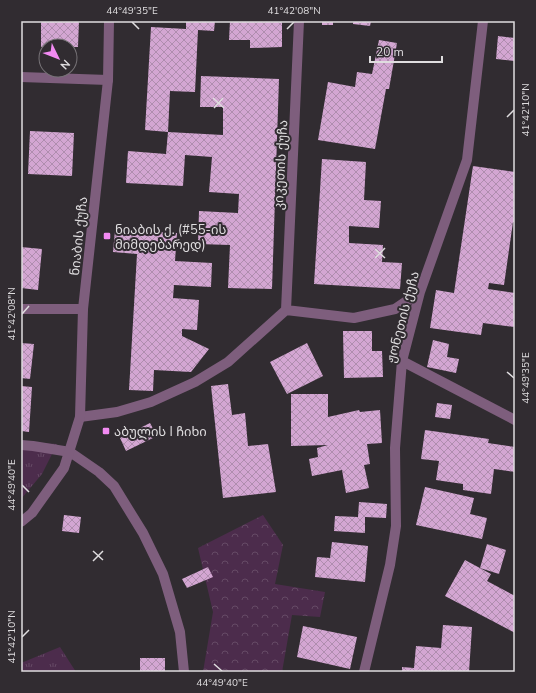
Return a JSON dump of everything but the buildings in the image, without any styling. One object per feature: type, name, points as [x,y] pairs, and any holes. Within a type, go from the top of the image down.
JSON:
[{"type":"street","name":"ნიაბის ქუჩა","points":[[21,522],[32,513],[64,468],[80,418],[83,309],[108,80],[109,21]]},
{"type":"street","name":"კიკეთის ქუჩა","points":[[286,310],[299,21]]},
{"type":"street","name":"ჟონეთის ქუჩა","points":[[364,672],[390,565],[396,526],[395,448],[402,361],[420,292],[467,160],[482,21]]},
{"type":"street","points":[[21,77],[108,80]]},
{"type":"street","points":[[80,418],[117,412],[151,402],[195,382],[228,362],[286,310],[354,318],[395,309],[420,292]]},
{"type":"street","points":[[21,309],[83,309]]},
{"type":"street","points":[[402,361],[515,420]]},
{"type":"street","points":[[21,445],[70,452],[99,472],[114,486],[143,533],[163,574],[180,632],[184,672]]},
{"type":"green space","points":[[21,442],[57,444],[42,474],[21,499]]},
{"type":"green space","points":[[263,515],[283,545],[275,584],[325,592],[320,617],[292,615],[282,672],[203,672],[213,612],[198,548]]},
{"type":"green space","points":[[60,647],[76,672],[21,672],[21,663]]},
{"type":"place","name":"ნიაბის ქ. (#55-ის მიმდებარედ)","points":[[107,236]]},
{"type":"place","name":"აბულის I ჩიხი","points":[[106,431]]}]
